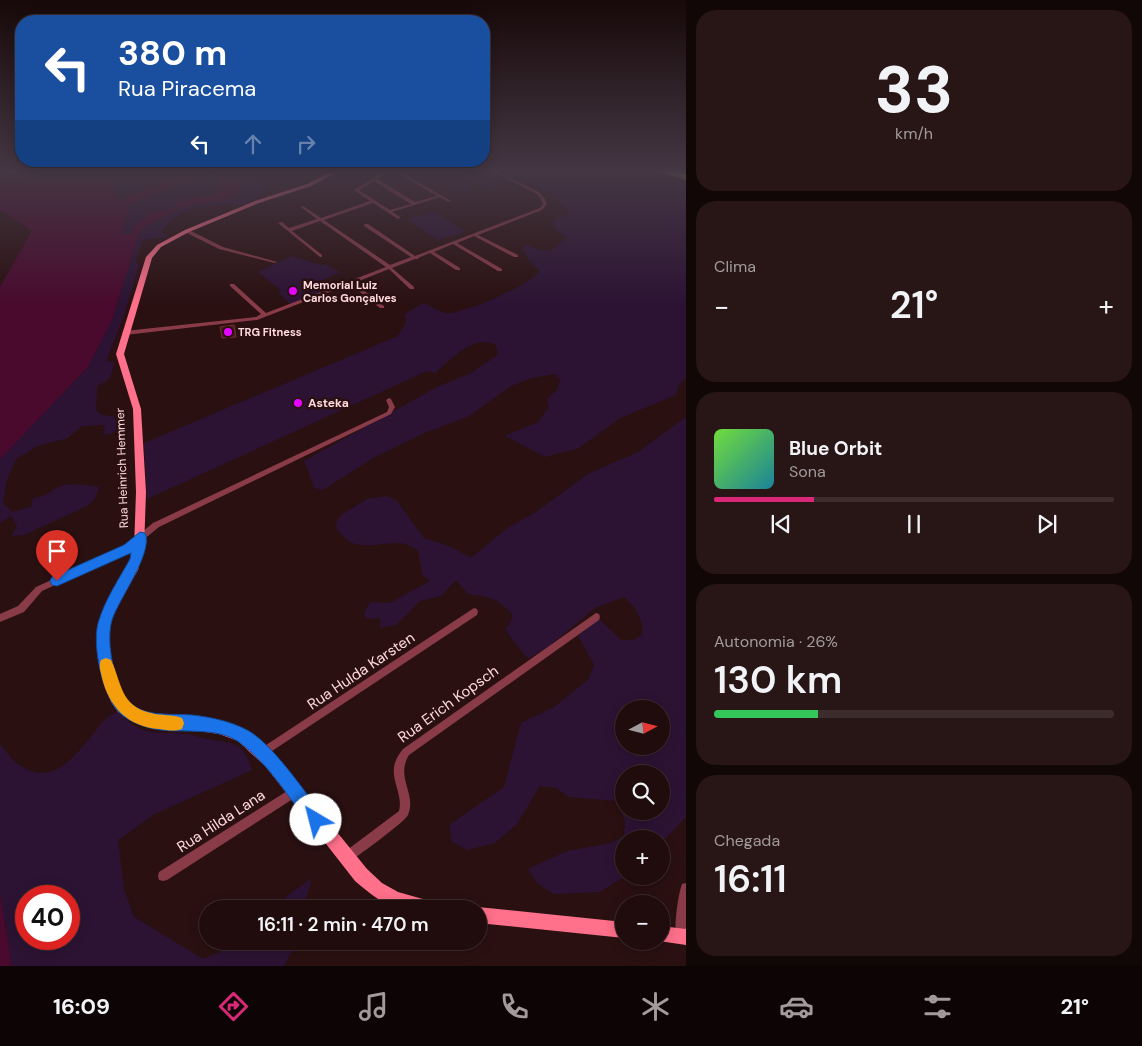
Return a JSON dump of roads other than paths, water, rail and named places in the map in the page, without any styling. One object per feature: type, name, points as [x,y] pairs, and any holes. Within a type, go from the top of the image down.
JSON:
[{"type":"street","name":"Rua Heinrich Hemmer","points":[[230,214],[159,246],[149,257],[125,333],[120,354],[137,409],[141,492],[140,537],[136,560],[105,621],[103,636],[104,657],[116,697],[124,707],[137,716],[151,721],[192,723],[219,727],[243,736],[262,752],[295,791],[346,858],[377,890],[394,900]]},
{"type":"street","points":[[315,214],[390,268],[412,288]]},
{"type":"street","points":[[289,230],[339,214]]},
{"type":"street","points":[[392,214],[398,218]]},
{"type":"street","points":[[125,333],[266,316],[526,214]]},
{"type":"street","points":[[280,223],[320,256]]},
{"type":"street","points":[[366,225],[416,258]]},
{"type":"street","points":[[187,232],[220,248],[274,262]]},
{"type":"street","points":[[475,235],[516,256]]},
{"type":"street","points":[[454,243],[500,270]]},
{"type":"street","points":[[432,252],[458,269]]},
{"type":"street","points":[[350,282],[382,307]]},
{"type":"street","points":[[232,285],[266,316]]},
{"type":"street","points":[[0,618],[21,609],[39,589],[128,548],[156,525],[389,413],[392,407],[389,400]]},
{"type":"street","name":"Rua Hulda Karsten","points":[[262,752],[474,612]]},
{"type":"street","name":"Rua Erich Kopsch","points":[[346,858],[403,814],[407,806],[398,768],[400,759],[406,752],[596,617]]},
{"type":"street","name":"Rua Hilda Lana","points":[[163,876],[295,791]]},
{"type":"street","points":[[670,935],[684,936],[682,911],[686,888]]},
{"type":"street","points":[[487,915],[615,929]]},
{"type":"place","name":"Memorial Luiz Carlos Gonçalves","points":[[293,291]]},
{"type":"place","name":"TRG Fitness","points":[[228,332]]},
{"type":"place","name":"Asteka","points":[[298,403]]}]
